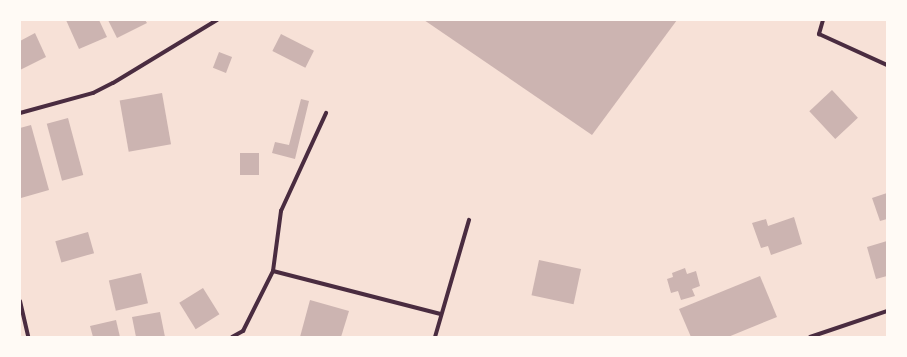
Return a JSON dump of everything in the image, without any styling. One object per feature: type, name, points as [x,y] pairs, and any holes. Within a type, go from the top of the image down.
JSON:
[{"type":"street","points":[[20,113],[93,93],[113,84],[217,20]]},
{"type":"street","points":[[823,20],[819,34],[887,65]]},
{"type":"street","points":[[232,337],[243,331],[273,271],[281,211],[326,113]]},
{"type":"street","points":[[436,337],[441,314],[469,220]]},
{"type":"street","points":[[273,271],[441,314]]},
{"type":"street","points":[[20,301],[28,337]]},
{"type":"street","points":[[810,337],[887,311]]},
{"type":"building","points":[[66,20],[99,20],[107,37],[79,49]]},
{"type":"building","points":[[108,20],[145,20],[147,23],[117,38]]},
{"type":"building","points":[[424,20],[677,20],[592,135]]},
{"type":"building","points":[[35,33],[46,57],[20,70],[20,41]]},
{"type":"building","points":[[281,34],[314,51],[305,68],[272,51]]},
{"type":"building","points":[[219,52],[232,57],[226,73],[213,68]]},
{"type":"building","points":[[832,90],[858,118],[835,139],[809,111]]},
{"type":"building","points":[[162,93],[171,144],[129,152],[120,100]]},
{"type":"building","points":[[301,99],[309,101],[295,159],[272,153],[275,142],[289,145]]},
{"type":"building","points":[[68,118],[83,175],[62,181],[47,124]]},
{"type":"building","points":[[31,125],[49,190],[21,198],[20,128]]},
{"type":"building","points":[[240,153],[259,153],[259,175],[240,175]]},
{"type":"building","points":[[887,193],[887,219],[880,221],[872,198]]},
{"type":"building","points":[[794,217],[802,244],[771,255],[768,246],[761,248],[752,223],[766,219],[768,226]]},
{"type":"building","points":[[88,232],[94,253],[61,263],[55,241]]},
{"type":"building","points":[[887,241],[887,276],[876,279],[867,247]]},
{"type":"building","points":[[539,260],[581,269],[574,304],[532,295]]},
{"type":"building","points":[[685,268],[687,274],[696,271],[700,286],[692,289],[695,296],[681,300],[678,291],[671,293],[667,279],[673,277],[672,273]]},
{"type":"building","points":[[141,273],[148,303],[116,311],[109,280]]},
{"type":"building","points":[[760,276],[777,317],[728,337],[691,337],[679,309]]},
{"type":"building","points":[[203,288],[219,314],[196,329],[179,303]]},
{"type":"building","points":[[310,300],[349,311],[341,337],[300,337]]},
{"type":"building","points":[[160,312],[165,337],[136,337],[132,317]]},
{"type":"building","points":[[116,320],[120,337],[93,337],[90,326]]}]
